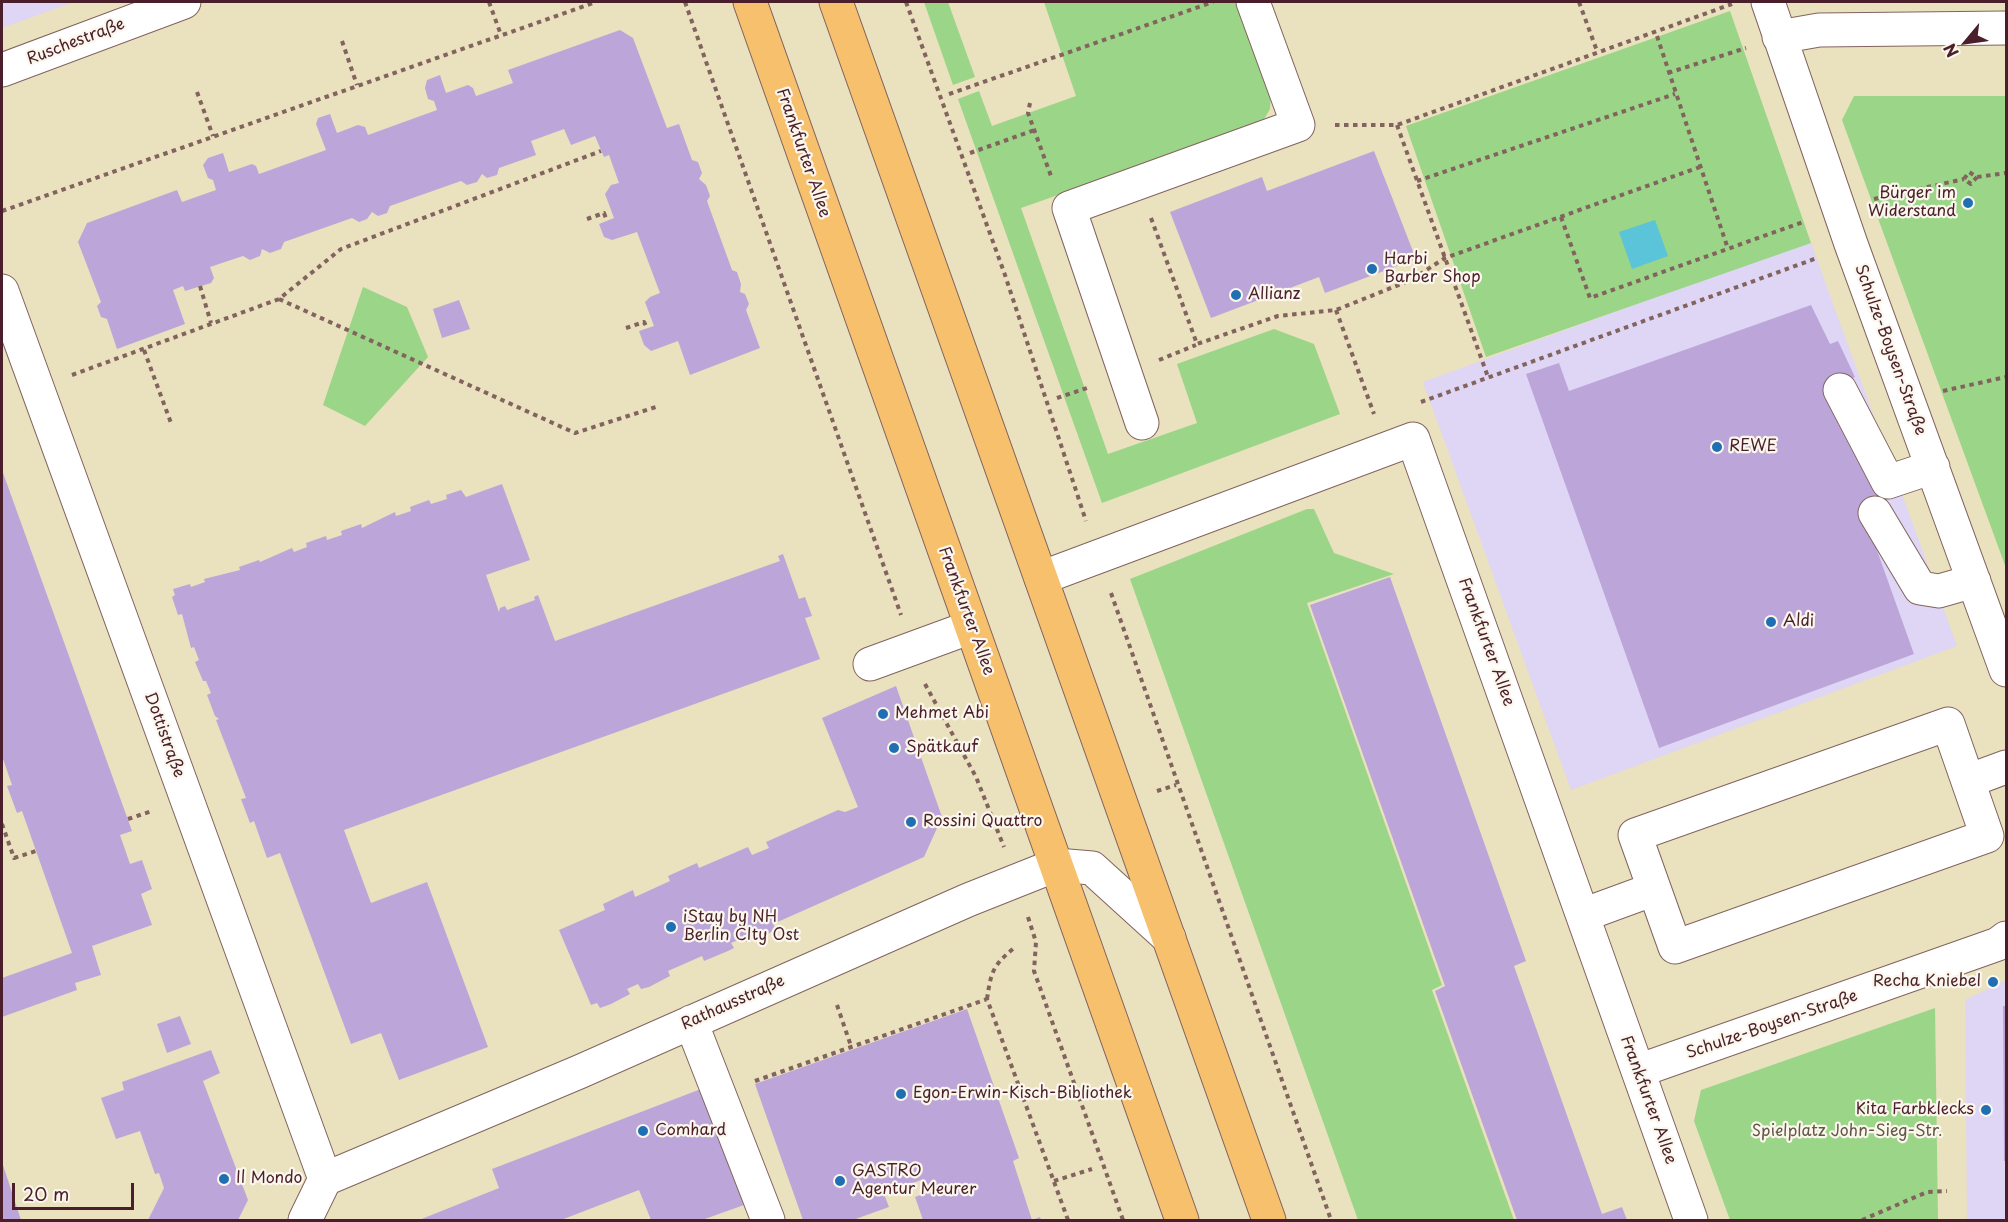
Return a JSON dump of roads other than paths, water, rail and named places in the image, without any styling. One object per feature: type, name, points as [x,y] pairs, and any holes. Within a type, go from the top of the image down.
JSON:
[{"type":"main road","name":"Frankfurter Allee","points":[[750,2],[1182,1221]]},
{"type":"main road","points":[[836,2],[1269,1221]]},
{"type":"street","points":[[1142,423],[1069,208],[1298,125],[1253,2]]},
{"type":"street","name":"Schulze-Boysen-Straße","points":[[1768,2],[1764,42],[1839,209],[2006,665]]},
{"type":"street","name":"Ruschestraße","points":[[2,70],[163,5]]},
{"type":"street","points":[[1764,42],[1819,30],[2007,28]]},
{"type":"street","name":"Dottistraße","points":[[2,291],[325,1179]]},
{"type":"street","points":[[1840,390],[1888,482],[1933,467]]},
{"type":"street","name":"Frankfurter Allee","points":[[1041,578],[1413,439],[1691,1221]]},
{"type":"street","points":[[1875,513],[1920,588],[1938,591],[1974,581]]},
{"type":"street","points":[[870,664],[971,627]]},
{"type":"street","points":[[1948,724],[1968,781],[1988,836],[1675,947],[1635,835],[1948,724]]},
{"type":"street","points":[[1968,781],[2007,767]]},
{"type":"street","name":"Rathausstraße","points":[[325,1179],[968,900],[1056,865],[1092,868],[1169,938]]},
{"type":"street","points":[[1583,915],[1654,889]]},
{"type":"street","name":"Schulze-Boysen-Straße","points":[[1638,1071],[1934,969],[1998,944],[2007,938]]},
{"type":"street","points":[[691,1022],[768,1221]]},
{"type":"street","points":[[305,1221],[325,1179]]},
{"type":"water","points":[[1655,220],[1668,256],[1632,269],[1619,232]]},
{"type":"place","name":"Bürger im Widerstand","points":[[1968,203]]},
{"type":"place","name":"Harbi Barber Shop","points":[[1372,269]]},
{"type":"place","name":"Allianz","points":[[1236,295]]},
{"type":"place","name":"REWE","points":[[1717,447]]},
{"type":"place","name":"Aldi","points":[[1771,622]]},
{"type":"place","name":"Mehmet Abi","points":[[883,714]]},
{"type":"place","name":"Spätkauf","points":[[894,748]]},
{"type":"place","name":"Rossini Quattro","points":[[911,822]]},
{"type":"place","name":"iStay by NH Berlin CIty Ost","points":[[671,927]]},
{"type":"place","name":"Recha Kniebel","points":[[1993,982]]},
{"type":"place","name":"Egon-Erwin-Kisch-Bibliothek","points":[[901,1094]]},
{"type":"place","name":"Kita Farbklecks","points":[[1986,1110]]},
{"type":"place","name":"Comhard","points":[[643,1131]]},
{"type":"place","name":"Il Mondo","points":[[224,1179]]},
{"type":"place","name":"GASTRO Agentur Meurer","points":[[840,1181]]},
{"type":"park label","name":"Spielplatz John-Sieg-Str.","points":[[1847,1132]]}]
